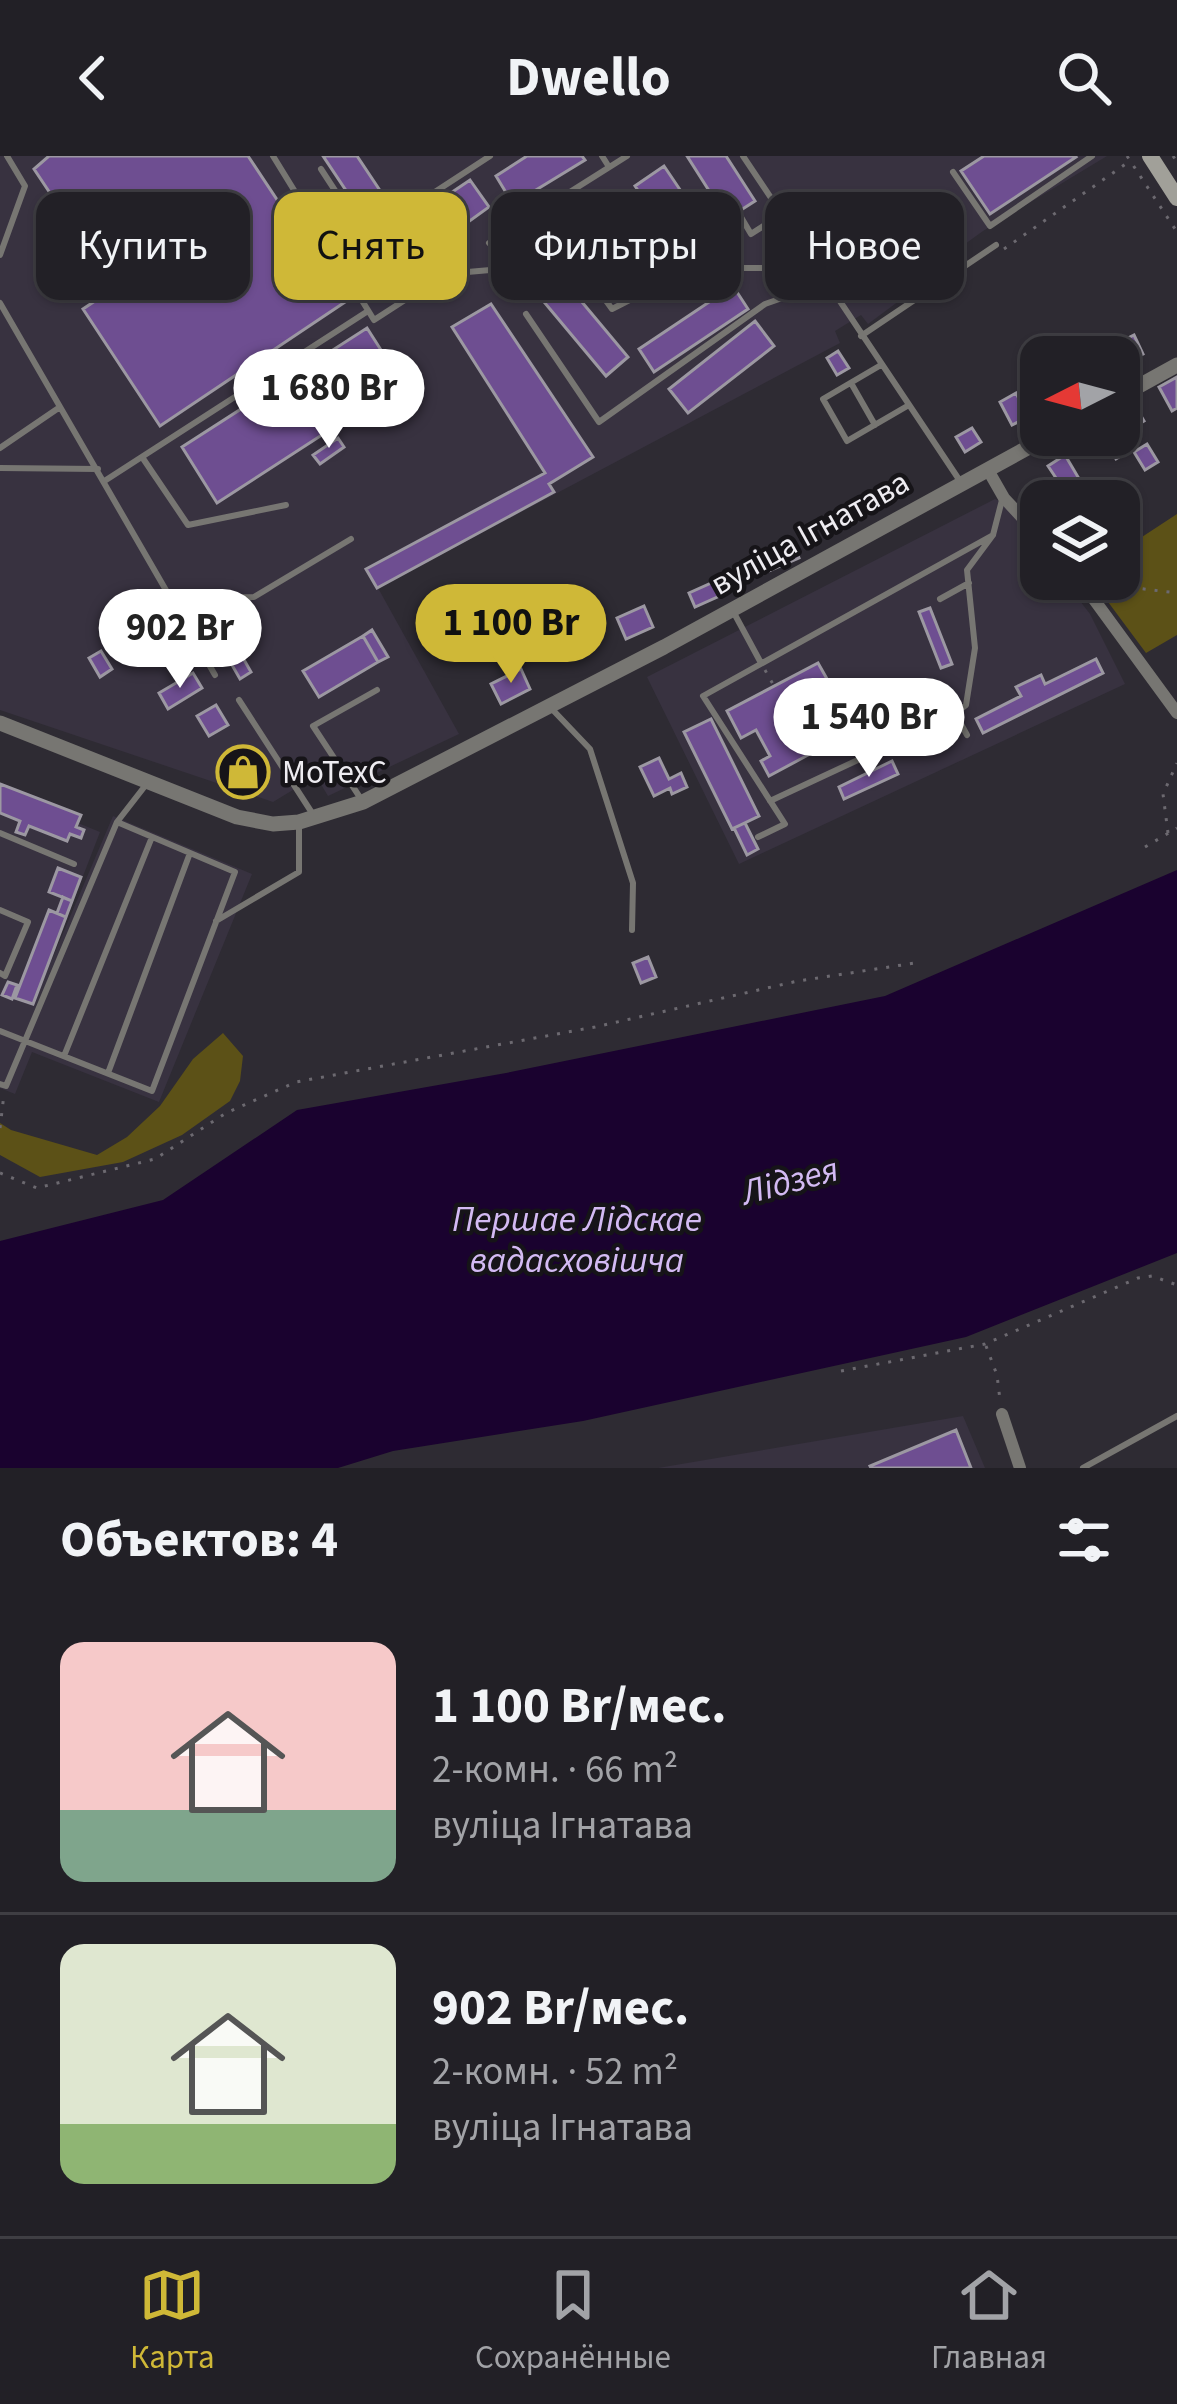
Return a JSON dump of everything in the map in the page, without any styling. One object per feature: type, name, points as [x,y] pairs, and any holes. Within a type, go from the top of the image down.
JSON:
[{"type":"main road","points":[[1150,156],[1177,198]]},
{"type":"street","points":[[1140,386],[1177,365]]},
{"type":"street","name":"вуліца Ігнатава","points":[[0,723],[237,817],[273,824],[308,820],[364,802],[732,610],[1020,452]]},
{"type":"street","points":[[988,470],[1020,515]]},
{"type":"street","points":[[1095,600],[1177,713]]},
{"type":"street","points":[[1002,1414],[1021,1468]]},
{"type":"lane","points":[[0,255],[25,186],[7,156]]},
{"type":"lane","points":[[273,156],[295,192]]},
{"type":"lane","points":[[436,192],[490,156]]},
{"type":"lane","points":[[602,156],[609,167]]},
{"type":"lane","points":[[489,243],[627,156]]},
{"type":"lane","points":[[743,156],[767,192]]},
{"type":"lane","points":[[952,172],[990,226],[1092,156]]},
{"type":"lane","points":[[321,169],[336,192]]},
{"type":"lane","points":[[741,217],[751,234],[765,225]]},
{"type":"lane","points":[[861,336],[996,244]]},
{"type":"lane","points":[[362,300],[374,320],[445,274],[491,270]]},
{"type":"lane","points":[[606,300],[612,309],[630,300]]},
{"type":"lane","points":[[526,314],[598,422],[776,300]]},
{"type":"lane","points":[[839,300],[962,484]]},
{"type":"lane","points":[[0,303],[215,675]]},
{"type":"lane","points":[[106,480],[368,310]]},
{"type":"lane","points":[[881,365],[823,399],[847,441],[909,405]]},
{"type":"lane","points":[[851,383],[875,425]]},
{"type":"lane","points":[[0,448],[60,407]]},
{"type":"lane","points":[[142,457],[188,525],[286,505]]},
{"type":"lane","points":[[0,468],[100,470]]},
{"type":"lane","points":[[770,801],[966,705],[975,648],[967,570],[993,535],[1004,498]]},
{"type":"lane","points":[[758,837],[785,824],[703,696],[993,535]]},
{"type":"lane","points":[[172,599],[254,597],[351,539]]},
{"type":"lane","points":[[940,599],[969,583]]},
{"type":"lane","points":[[732,610],[761,664]]},
{"type":"lane","points":[[364,802],[313,726],[377,689]]},
{"type":"lane","points":[[216,922],[299,872],[308,820],[239,700]]},
{"type":"lane","points":[[548,705],[590,749],[633,883],[632,930]]},
{"type":"lane","points":[[955,713],[967,735]]},
{"type":"lane","points":[[3,1085],[117,822],[150,779]]},
{"type":"lane","points":[[0,1031],[152,1091],[235,872],[117,822]]},
{"type":"lane","points":[[0,832],[74,864]]},
{"type":"lane","points":[[64,1056],[152,837]]},
{"type":"lane","points":[[108,1073],[190,853]]},
{"type":"lane","points":[[0,910],[28,922],[5,976],[0,973]]},
{"type":"lane","points":[[1083,1468],[1177,1416]]},
{"type":"path","points":[[1173,156],[1177,162]]},
{"type":"path","points":[[994,256],[1128,158],[1177,232]]},
{"type":"path","points":[[1140,587],[1177,592]]},
{"type":"path","points":[[761,664],[774,686]]},
{"type":"path","points":[[1168,833],[1163,794],[1177,764]]},
{"type":"path","points":[[1145,847],[1177,828]]},
{"type":"path","points":[[0,1173],[38,1188],[155,1159],[226,1113],[296,1082],[595,1027],[798,981],[915,962]]},
{"type":"path","points":[[0,1128],[3,1085]]},
{"type":"path","points":[[842,1371],[985,1344],[1138,1278],[1152,1276],[1177,1285]]},
{"type":"path","points":[[985,1344],[997,1375],[1002,1414]]},
{"type":"shaded area","points":[[0,156],[1107,156],[964,245],[964,192],[765,192],[765,300],[900,300],[868,324],[861,315],[835,331],[840,343],[378,588],[459,734],[328,796],[316,776],[273,802],[0,710]]},
{"type":"shaded area","points":[[995,499],[1007,504],[1020,521],[1020,600],[1079,600],[1125,684],[739,864],[647,677]]},
{"type":"shaded area","points":[[1177,514],[1177,635],[1146,653],[1107,600],[1140,600],[1140,538]]},
{"type":"shaded area","points":[[0,784],[81,815],[78,823],[100,832],[43,980],[113,816],[252,874],[159,1102],[32,1052],[15,1094],[0,1088]]},
{"type":"shaded area","points":[[223,1033],[243,1056],[240,1081],[230,1101],[182,1135],[123,1162],[40,1177],[0,1155],[0,1123],[97,1155],[127,1137],[160,1106],[193,1059]]},
{"type":"shaded area","points":[[963,1416],[985,1468],[658,1468]]},
{"type":"water","name":"Першае Лідскае вадасховішча","points":[[1177,870],[1177,1253],[966,1337],[583,1421],[393,1451],[338,1468],[0,1468],[0,1241],[163,1200],[297,1110],[885,996]]},
{"type":"building","points":[[49,156],[248,156],[274,195],[274,300],[345,302],[160,426],[83,309],[96,300],[250,300],[250,192],[49,192],[34,169]]},
{"type":"building","points":[[323,156],[357,156],[381,192],[347,192]]},
{"type":"building","points":[[527,156],[582,156],[585,160],[533,192],[506,192],[496,176]]},
{"type":"building","points":[[687,156],[726,156],[755,201],[741,210],[741,192],[710,192]]},
{"type":"building","points":[[984,156],[1076,157],[990,214],[961,171]]},
{"type":"building","points":[[664,166],[682,192],[639,192],[635,186]]},
{"type":"building","points":[[470,180],[489,207],[467,223],[467,192],[452,192]]},
{"type":"building","points":[[741,298],[748,309],[654,372],[639,349],[712,300]]},
{"type":"building","points":[[542,300],[580,300],[628,357],[606,376]]},
{"type":"building","points":[[491,304],[593,457],[549,484],[554,492],[377,588],[366,569],[545,473],[452,327]]},
{"type":"building","points":[[755,321],[774,346],[688,413],[669,389]]},
{"type":"building","points":[[367,328],[402,383],[217,503],[182,447]]},
{"type":"building","points":[[838,351],[849,368],[837,375],[827,358]]},
{"type":"building","points":[[1177,377],[1177,408],[1172,411],[1159,387]]},
{"type":"building","points":[[1016,393],[1020,421],[1012,425],[1000,402]]},
{"type":"building","points":[[972,428],[981,442],[965,452],[956,437]]},
{"type":"building","points":[[338,438],[344,447],[320,464],[313,455]]},
{"type":"building","points":[[1147,444],[1158,462],[1145,470],[1136,456]]},
{"type":"building","points":[[1066,456],[1078,477],[1057,480],[1048,466]]},
{"type":"building","points":[[793,543],[799,558],[764,573],[757,558]]},
{"type":"building","points":[[718,580],[724,594],[695,607],[689,593]]},
{"type":"building","points":[[644,606],[653,627],[626,639],[617,618]]},
{"type":"building","points":[[930,608],[952,664],[941,668],[919,612]]},
{"type":"building","points":[[134,628],[145,646],[133,653],[122,635]]},
{"type":"building","points":[[372,630],[388,657],[378,662],[363,636]]},
{"type":"building","points":[[363,636],[378,662],[319,697],[303,671]]},
{"type":"building","points":[[101,651],[112,669],[100,677],[89,658]]},
{"type":"building","points":[[243,658],[251,672],[240,679],[232,665]]},
{"type":"building","points":[[1096,659],[1103,673],[983,733],[976,719],[1021,696],[1016,687],[1041,675],[1045,684]]},
{"type":"building","points":[[818,663],[831,686],[786,709],[810,754],[769,776],[761,761],[770,756],[756,730],[741,738],[727,711]]},
{"type":"building","points":[[521,669],[530,689],[501,704],[491,684]]},
{"type":"building","points":[[193,673],[202,688],[168,709],[159,693]]},
{"type":"building","points":[[216,705],[228,725],[209,736],[197,716]]},
{"type":"building","points":[[711,719],[759,816],[732,829],[684,732]]},
{"type":"building","points":[[254,749],[267,772],[246,785],[232,762]]},
{"type":"building","points":[[659,758],[669,779],[681,773],[687,787],[654,796],[640,767]]},
{"type":"building","points":[[892,761],[898,774],[844,799],[839,787]]},
{"type":"building","points":[[0,784],[81,815],[76,827],[84,830],[81,838],[70,834],[67,841],[29,826],[25,835],[16,832],[20,821],[0,813]]},
{"type":"building","points":[[745,823],[758,849],[747,855],[734,828]]},
{"type":"building","points":[[58,868],[81,877],[72,901],[49,892]]},
{"type":"building","points":[[63,897],[72,901],[66,917],[57,913]]},
{"type":"building","points":[[49,910],[66,917],[33,1004],[15,998]]},
{"type":"building","points":[[648,957],[656,977],[641,983],[633,963]]},
{"type":"building","points":[[8,982],[17,985],[12,999],[2,995]]},
{"type":"building","points":[[956,1430],[971,1468],[870,1466]]},
{"type":"place","name":"MoTexC","points":[[243,772]]},
{"type":"water label","name":"Лідзея","points":[[790,1181]]}]
